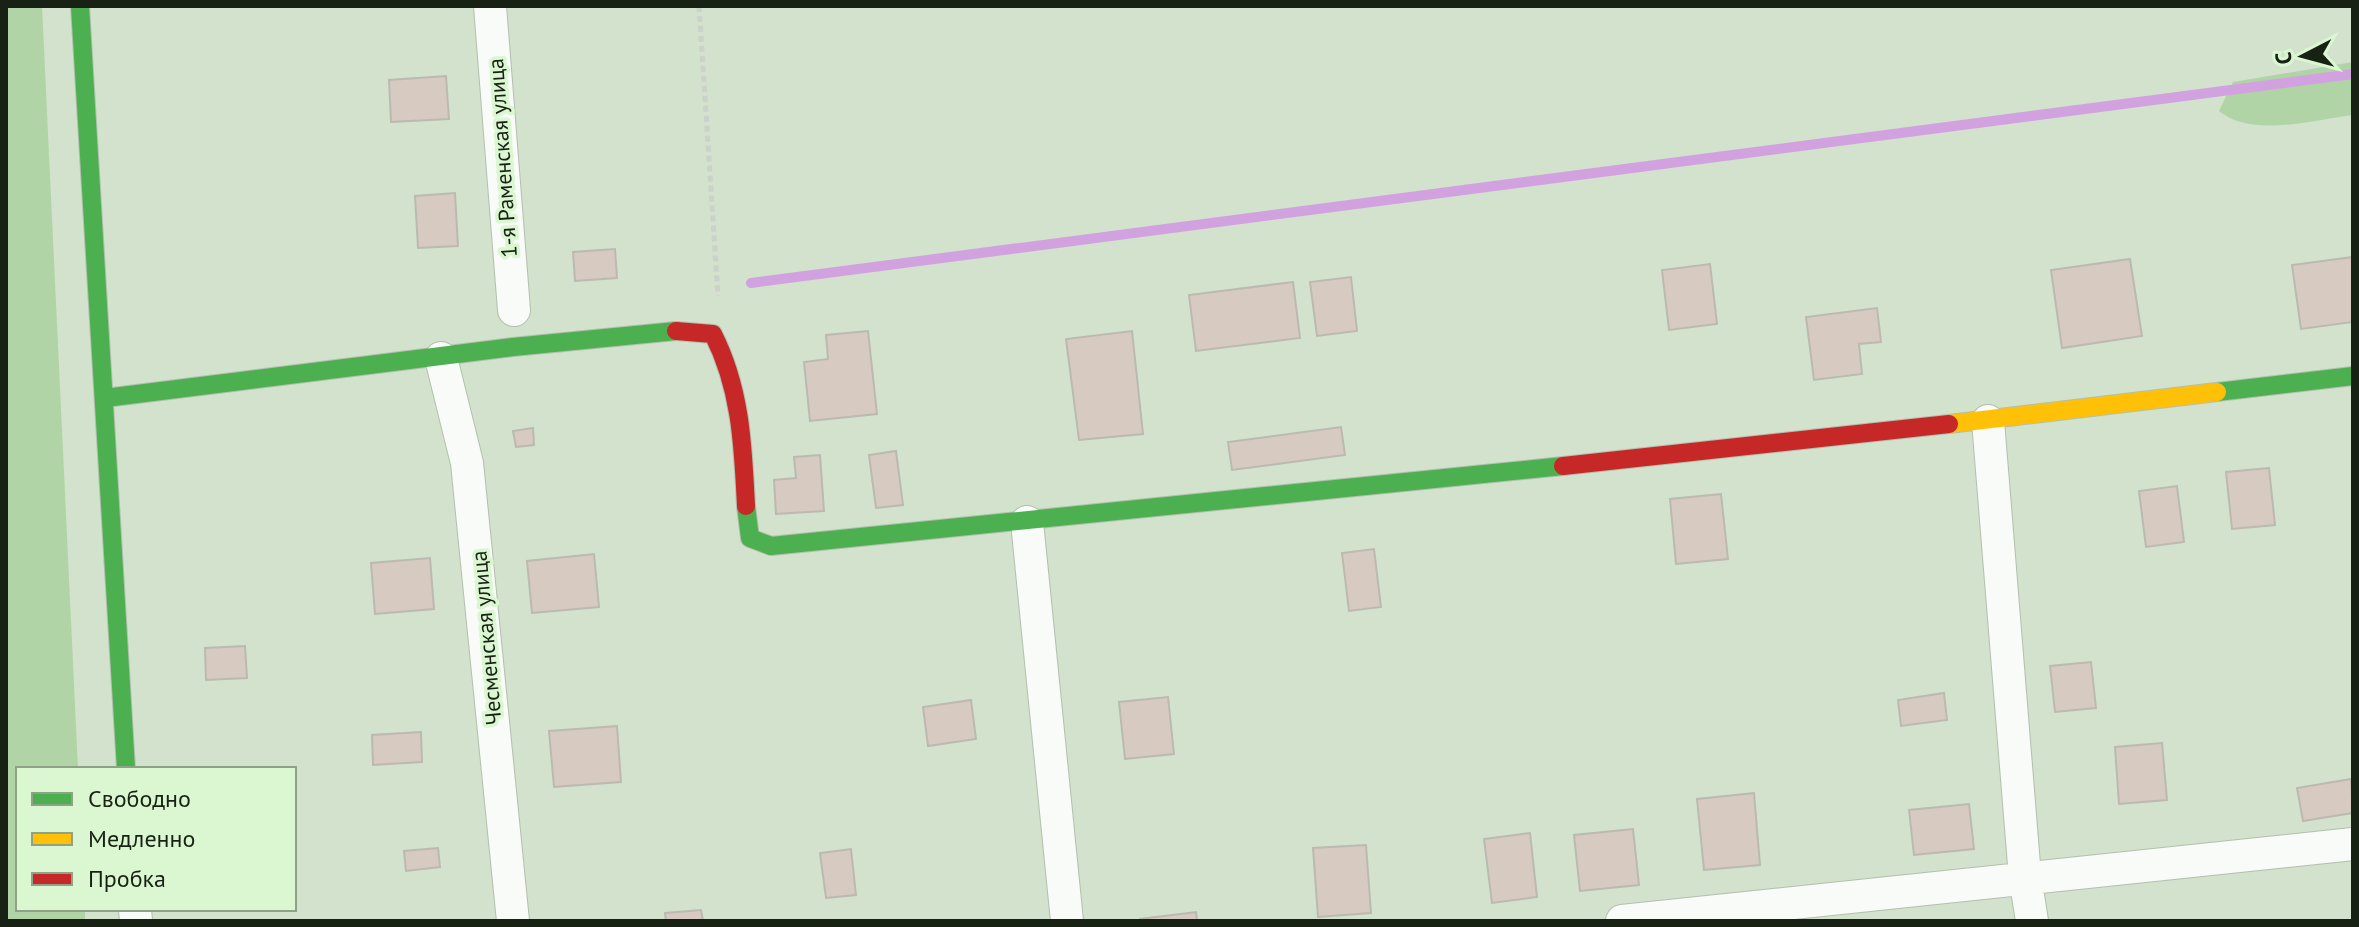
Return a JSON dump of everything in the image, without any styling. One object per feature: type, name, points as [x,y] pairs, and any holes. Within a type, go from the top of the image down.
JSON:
[{"type":"street","points":[[80,6],[126,767]]},
{"type":"street","name":"1-я Раменская улица","points":[[490,6],[514,310]]},
{"type":"street","points":[[105,398],[513,347],[678,331],[713,334],[726,355],[734,384],[750,538],[771,546],[1988,421],[2353,376]]},
{"type":"street","name":"Чесменская улица","points":[[441,358],[467,463],[513,921]]},
{"type":"street","points":[[1988,421],[2025,877],[2032,921]]},
{"type":"street","points":[[1027,522],[1067,921]]},
{"type":"street","points":[[1622,921],[2353,844]]},
{"type":"path","points":[[699,6],[719,288],[713,334]]},
{"type":"green space","points":[[6,6],[42,6],[78,767],[16,767],[16,911],[85,911],[85,921],[6,921]]},
{"type":"green space","points":[[2353,62],[2353,115],[2265,125],[2248,124],[2219,111],[2233,82]]},
{"type":"building","points":[[446,76],[449,119],[391,122],[389,80]]},
{"type":"building","points":[[455,193],[458,246],[418,248],[415,196]]},
{"type":"building","points":[[615,249],[617,278],[575,281],[573,252]]},
{"type":"building","points":[[2353,257],[2353,322],[2301,329],[2292,265]]},
{"type":"building","points":[[2130,259],[2142,336],[2062,348],[2051,270]]},
{"type":"building","points":[[1710,264],[1717,324],[1669,330],[1662,270]]},
{"type":"building","points":[[1351,277],[1357,331],[1317,336],[1310,282]]},
{"type":"building","points":[[1293,282],[1300,338],[1196,351],[1189,295]]},
{"type":"building","points":[[1877,308],[1881,342],[1859,344],[1862,374],[1814,380],[1806,317]]},
{"type":"building","points":[[868,331],[877,414],[810,421],[804,362],[828,359],[826,335]]},
{"type":"building","points":[[1132,331],[1143,434],[1079,440],[1066,339]]},
{"type":"building","points":[[1341,427],[1345,455],[1232,470],[1228,442]]},
{"type":"building","points":[[533,428],[534,445],[516,447],[513,431]]},
{"type":"building","points":[[896,451],[903,505],[876,508],[869,455]]},
{"type":"building","points":[[820,455],[824,511],[776,514],[774,480],[796,478],[794,457]]},
{"type":"building","points":[[2269,468],[2275,525],[2232,529],[2226,472]]},
{"type":"building","points":[[2177,486],[2184,542],[2146,547],[2139,491]]},
{"type":"building","points":[[1721,494],[1728,559],[1676,564],[1670,499]]},
{"type":"building","points":[[1374,549],[1381,607],[1349,611],[1342,553]]},
{"type":"building","points":[[594,554],[599,607],[532,613],[527,561]]},
{"type":"building","points":[[430,558],[434,609],[375,614],[371,563]]},
{"type":"building","points":[[245,646],[247,678],[206,680],[205,648]]},
{"type":"building","points":[[2091,662],[2096,708],[2055,712],[2050,666]]},
{"type":"building","points":[[1944,693],[1947,720],[1901,726],[1898,700]]},
{"type":"building","points":[[1168,697],[1174,754],[1125,759],[1119,702]]},
{"type":"building","points":[[971,700],[976,739],[928,746],[923,707]]},
{"type":"building","points":[[617,726],[621,782],[554,787],[549,731]]},
{"type":"building","points":[[421,732],[422,762],[373,765],[372,735]]},
{"type":"building","points":[[2162,743],[2167,800],[2119,804],[2115,747]]},
{"type":"building","points":[[2351,779],[2353,813],[2303,821],[2297,788]]},
{"type":"building","points":[[1754,793],[1760,865],[1704,870],[1697,799]]},
{"type":"building","points":[[1969,804],[1974,849],[1914,855],[1909,810]]},
{"type":"building","points":[[1633,829],[1639,885],[1580,891],[1574,835]]},
{"type":"building","points":[[1530,833],[1537,897],[1492,903],[1484,839]]},
{"type":"building","points":[[1366,845],[1371,913],[1318,917],[1313,848]]},
{"type":"building","points":[[438,848],[440,867],[406,871],[404,851]]},
{"type":"building","points":[[851,849],[856,895],[826,898],[820,853]]},
{"type":"building","points":[[701,910],[703,921],[666,921],[665,913]]},
{"type":"building","points":[[1196,912],[1197,921],[1140,921],[1140,919]]},
{"type":"waterway","points":[[751,283],[2353,74]]},
{"type":"traffic: fast","points":[[80,6],[126,767]]},
{"type":"traffic: fast","points":[[105,398],[513,347],[676,331]]},
{"type":"traffic: fast","points":[[2217,392],[2353,376]]},
{"type":"traffic: fast","points":[[746,506],[750,538],[771,546],[1563,466]]},
{"type":"traffic: slow","points":[[1949,424],[2217,392]]},
{"type":"traffic: jam","points":[[676,331],[713,334],[722,355],[739,418],[746,506]]},
{"type":"traffic: jam","points":[[1563,466],[1949,424]]}]
